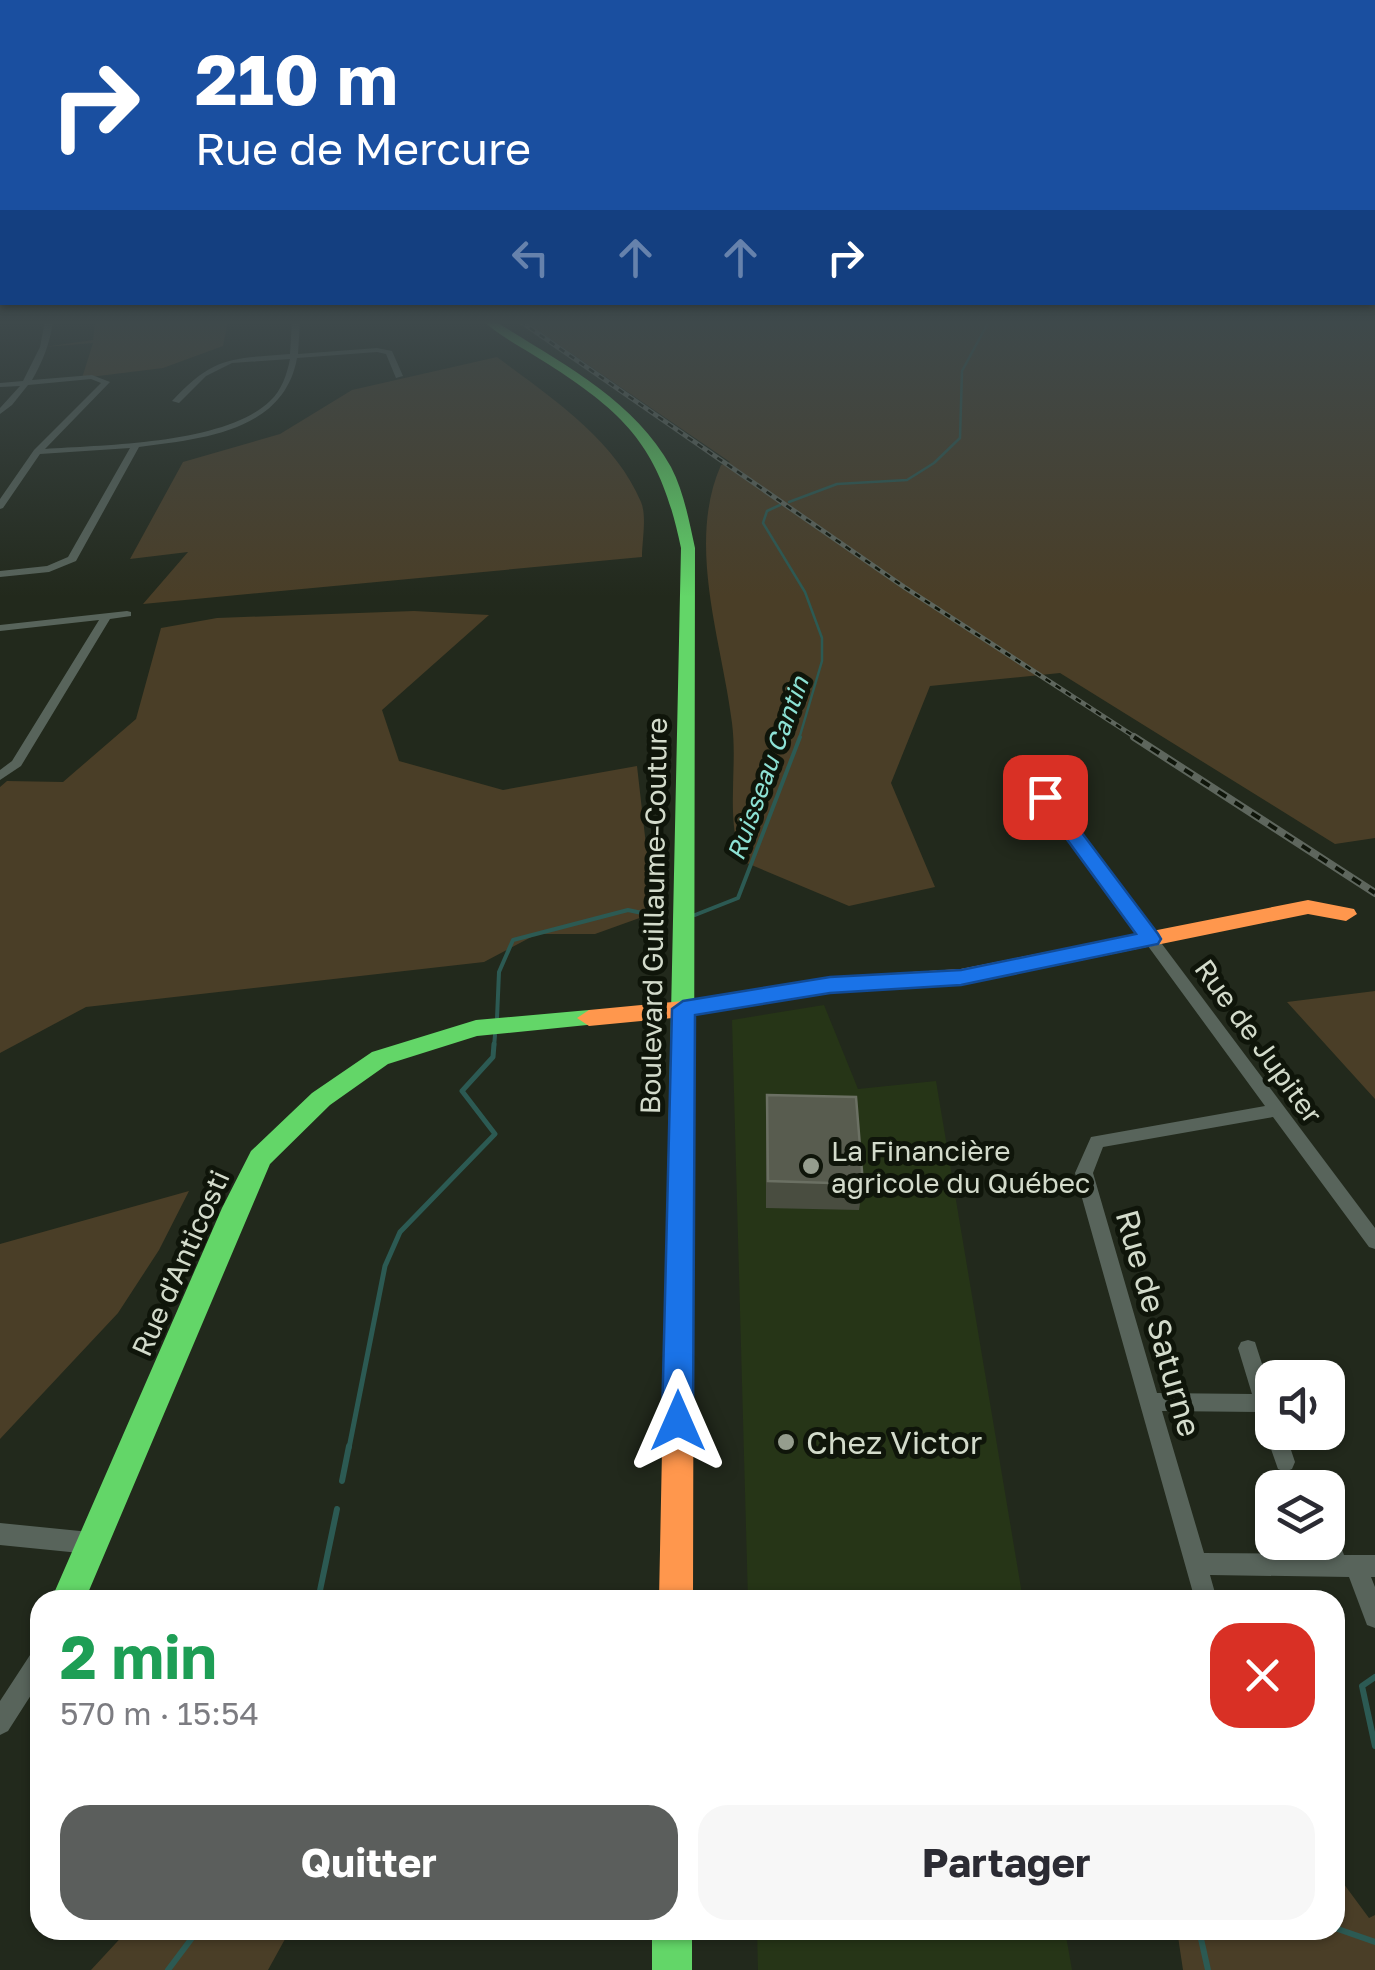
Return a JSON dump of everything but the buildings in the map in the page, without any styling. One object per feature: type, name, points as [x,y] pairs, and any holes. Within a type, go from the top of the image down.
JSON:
[{"type":"main road","name":"Boulevard Guillaume-Couture","points":[[618,413],[658,454],[678,503],[688,548],[676,1590]]},
{"type":"main road","name":"Rue d'Anticosti","points":[[72,1590],[260,1158],[321,1099],[380,1058],[476,1028],[683,1009],[830,985],[961,977],[1308,907],[1346,914]]},
{"type":"main road","points":[[672,1940],[672,1970]]},
{"type":"street","points":[[0,506],[36,452],[75,413]]},
{"type":"street","points":[[36,452],[135,446],[214,430],[256,413]]},
{"type":"street","points":[[0,574],[49,569],[72,559],[135,446]]},
{"type":"street","points":[[0,628],[127,614]]},
{"type":"street","points":[[0,776],[17,763],[107,616]]},
{"type":"street","name":"Rue de Jupiter","points":[[1030,775],[1375,1242]]},
{"type":"street","name":"Rue de Saturne","points":[[1202,1582],[1084,1173],[1097,1142],[1276,1110]]},
{"type":"street","points":[[1248,1348],[1255,1371]]},
{"type":"street","points":[[1150,1402],[1255,1403]]},
{"type":"street","points":[[1281,1450],[1285,1462]]},
{"type":"street","points":[[0,1534],[90,1543]]},
{"type":"street","points":[[1202,1582],[1356,1565],[1375,1616]]},
{"type":"street","points":[[0,1724],[30,1676]]},
{"type":"shaded area","points":[[314,413],[570,413],[615,458],[641,502],[642,557],[143,604],[188,552],[130,559],[183,462],[280,434]]},
{"type":"shaded area","points":[[658,413],[1375,413],[1375,838],[1335,844],[1060,673],[930,686],[891,783],[935,887],[849,906],[742,861],[734,827],[732,723],[706,560],[711,495],[721,465],[730,462]]},
{"type":"shaded area","points":[[414,611],[489,615],[382,710],[399,761],[503,790],[637,766],[651,889],[659,911],[595,934],[537,934],[484,962],[86,1007],[0,1053],[0,787],[7,781],[63,782],[136,719],[161,628],[217,618]]},
{"type":"shaded area","points":[[1375,991],[1375,1099],[1287,1002]]},
{"type":"shaded area","points":[[824,1005],[858,1089],[936,1081],[1021,1590],[748,1590],[732,1020]]},
{"type":"shaded area","points":[[189,1191],[159,1250],[118,1313],[0,1439],[0,1244]]},
{"type":"shaded area","points":[[1345,1886],[1369,1918],[1375,1915],[1375,1970],[1183,1970],[1178,1940],[1345,1940]]},
{"type":"shaded area","points":[[119,1940],[284,1940],[268,1970],[91,1970]]},
{"type":"shaded area","points":[[757,1940],[1067,1940],[1072,1970],[758,1970]]},
{"type":"waterway","name":"Ruisseau Cantin","points":[[789,502],[837,484],[907,480],[934,463],[960,438],[961,413]]},
{"type":"waterway","name":"Ruisseau Cantin","points":[[780,505],[767,511],[763,523],[805,592],[822,638],[822,661],[799,739]]},
{"type":"waterway","name":"Ruisseau Cantin","points":[[695,915],[738,898],[800,737]]},
{"type":"waterway","name":"Ruisseau Cantin","points":[[497,1018],[499,972],[513,940],[628,910],[656,916]]},
{"type":"waterway","name":"Ruisseau Cantin","points":[[494,1047],[495,1035]]},
{"type":"waterway","name":"Ruisseau Cantin","points":[[349,1448],[385,1266],[400,1232],[495,1134],[462,1091],[493,1057],[494,1044]]},
{"type":"waterway","name":"Ruisseau Cantin","points":[[342,1481],[349,1446]]},
{"type":"waterway","name":"Ruisseau Cantin","points":[[320,1590],[337,1509]]},
{"type":"waterway","points":[[1375,1677],[1362,1686],[1375,1746]]},
{"type":"waterway","points":[[1345,1932],[1375,1942]]},
{"type":"waterway","name":"Ruisseau Cantin","points":[[168,1970],[190,1940]]},
{"type":"waterway","points":[[1201,1940],[1208,1970]]},
{"type":"railway","points":[[653,413],[904,587],[1138,739]]},
{"type":"railway","points":[[1134,737],[1375,893]]},
{"type":"traffic: fast","points":[[621,413],[649,443],[664,467],[688,548],[681,1153]]},
{"type":"traffic: fast","points":[[72,1590],[260,1158],[321,1099],[380,1058],[476,1028],[589,1018]]},
{"type":"traffic: fast","points":[[672,1940],[672,1970]]},
{"type":"traffic: slow","points":[[589,1018],[683,1009],[830,985],[961,977],[1308,907],[1346,914]]},
{"type":"traffic: slow","points":[[676,1590],[681,1153]]},
{"type":"place","name":"La Financière agricole du Québec","points":[[811,1166]]},
{"type":"place","name":"Chez Victor","points":[[786,1442]]},
{"type":"route","points":[[678,1421],[683,1009],[830,985],[961,977],[1150,939],[1045,797]]}]
